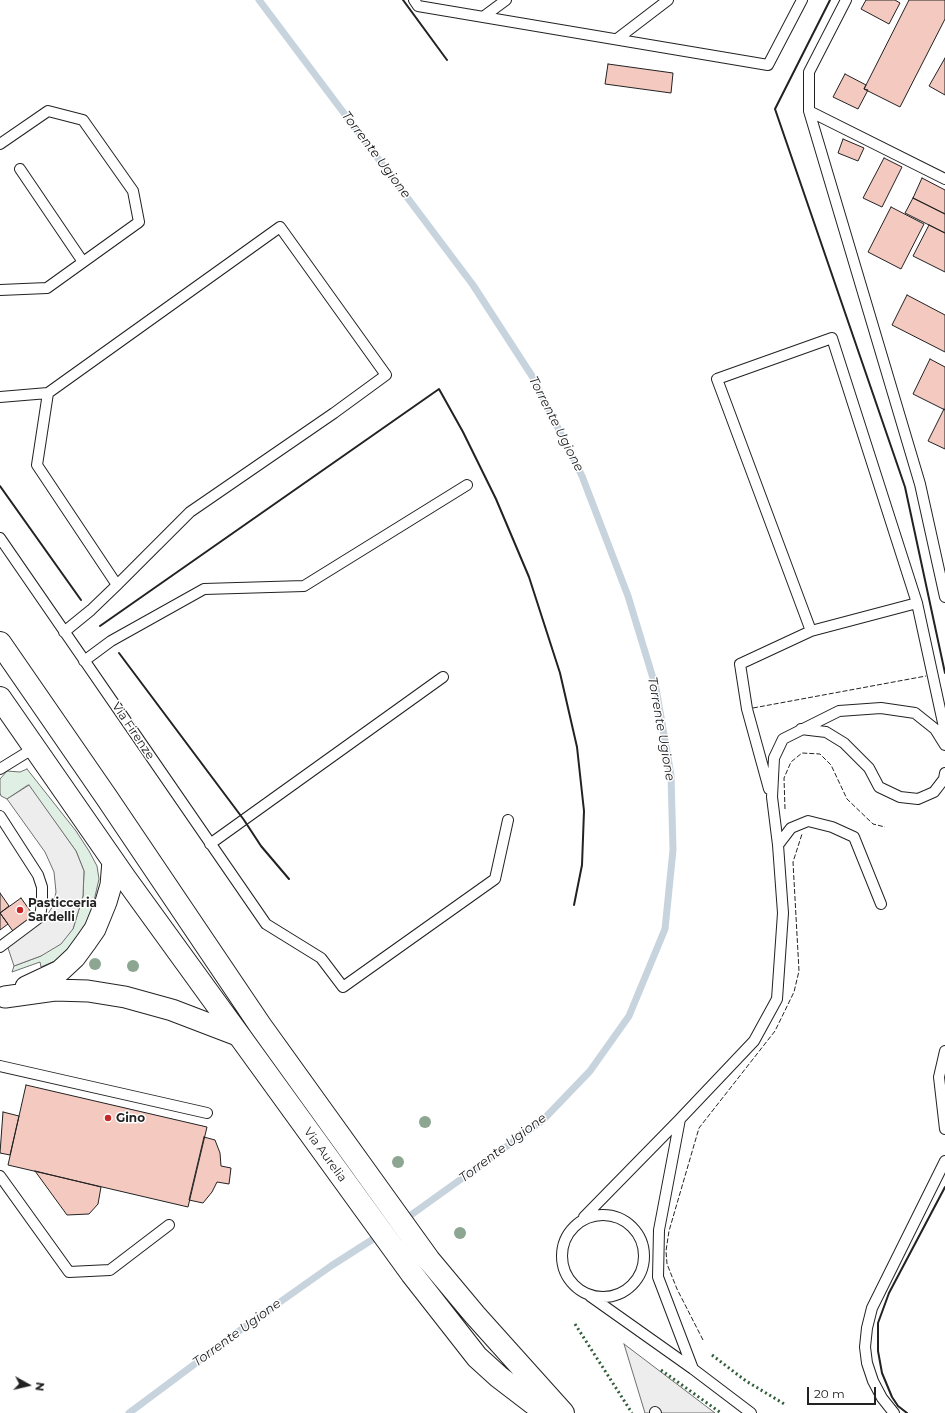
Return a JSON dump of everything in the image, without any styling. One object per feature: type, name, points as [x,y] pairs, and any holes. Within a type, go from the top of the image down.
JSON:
[{"type":"main road","name":"Via Aurelia","points":[[0,643],[260,1024],[429,1260],[475,1315],[564,1413]]},
{"type":"main road","points":[[0,698],[113,861],[240,1036]]},
{"type":"main road","name":"Via Aurelia","points":[[240,1036],[341,1178],[412,1274],[477,1357],[499,1377],[546,1413]]},
{"type":"street","points":[[2,998],[54,974],[75,958],[94,929],[106,902],[111,885],[113,861]]},
{"type":"street","points":[[2,998],[55,990],[88,991],[125,997],[172,1010],[240,1036]]},
{"type":"lane","points":[[414,0],[418,6],[768,65],[802,0]]},
{"type":"lane","points":[[483,16],[506,0]]},
{"type":"lane","points":[[616,39],[668,0]]},
{"type":"lane","points":[[846,0],[809,72],[809,111],[920,484],[943,572],[945,597]]},
{"type":"lane","points":[[0,144],[48,111],[83,120],[133,191],[139,222],[47,288],[0,290]]},
{"type":"lane","points":[[809,111],[945,179]]},
{"type":"lane","points":[[20,169],[83,262]]},
{"type":"lane","points":[[0,396],[48,393],[280,227],[386,375],[334,413],[190,512],[91,610],[64,632]]},
{"type":"lane","points":[[811,631],[717,379],[832,338],[917,603],[945,732]]},
{"type":"lane","points":[[48,393],[37,465],[117,585]]},
{"type":"lane","points":[[84,661],[111,641],[204,589],[304,586],[468,485]]},
{"type":"lane","name":"Via Firenze","points":[[0,538],[266,924],[321,958],[343,987],[495,879],[508,820]]},
{"type":"lane","points":[[752,1413],[693,1369],[574,1285],[567,1275],[563,1264],[562,1252],[565,1240],[571,1229],[680,1119],[754,1040],[777,999],[783,913],[778,845],[772,797],[747,709],[740,664],[811,631],[917,603]]},
{"type":"lane","points":[[210,844],[443,677]]},
{"type":"lane","points":[[772,797],[774,758],[783,739],[839,711],[881,708],[915,713],[935,729],[945,745]]},
{"type":"lane","points":[[801,729],[826,732],[844,743],[869,768],[879,787],[900,797],[918,799],[934,792],[944,779],[945,774]]},
{"type":"lane","points":[[0,769],[34,748]]},
{"type":"lane","points":[[0,816],[38,874],[42,887],[40,917],[0,947]]},
{"type":"lane","points":[[778,845],[791,828],[808,821],[832,827],[854,837],[881,904]]},
{"type":"lane","points":[[945,1051],[939,1077],[945,1129]]},
{"type":"lane","points":[[0,1066],[207,1113]]},
{"type":"lane","points":[[680,1119],[658,1230],[658,1276],[693,1369]]},
{"type":"lane","points":[[894,1413],[882,1398],[873,1381],[867,1363],[865,1347],[867,1328],[872,1308],[945,1161]]},
{"type":"lane","points":[[0,1176],[69,1272],[110,1270],[169,1225]]},
{"type":"lane","points":[[580,1221],[590,1216],[602,1214],[614,1215],[625,1220],[634,1227],[640,1237],[644,1248],[645,1260],[642,1271],[636,1281],[628,1289],[618,1295],[606,1297],[595,1296],[583,1292]]},
{"type":"green space","points":[[27,769],[76,831],[97,866],[99,879],[91,914],[83,933],[62,958],[41,967],[40,962],[12,972],[14,966],[41,956],[73,929],[83,896],[84,871],[76,851],[28,785],[7,799],[1,796],[0,779],[7,771],[20,772]]},
{"type":"shaded area","points":[[29,785],[76,851],[84,871],[83,896],[73,929],[61,944],[41,956],[14,966],[7,945],[45,918],[53,906],[56,892],[54,872],[45,852],[7,799]]},
{"type":"shaded area","points":[[624,1344],[715,1413],[645,1413]]},
{"type":"building","points":[[866,0],[895,0],[900,3],[889,24],[861,9]]},
{"type":"building","points":[[909,0],[945,0],[945,19],[900,107],[864,89]]},
{"type":"building","points":[[945,58],[945,95],[929,86]]},
{"type":"building","points":[[608,64],[673,73],[671,93],[605,84]]},
{"type":"building","points":[[845,74],[866,85],[864,89],[868,90],[858,109],[833,97]]},
{"type":"building","points":[[843,139],[864,148],[858,161],[838,153]]},
{"type":"building","points":[[884,158],[902,167],[882,207],[863,198]]},
{"type":"building","points":[[922,178],[945,190],[945,214],[913,198]]},
{"type":"building","points":[[913,198],[945,214],[945,233],[905,213]]},
{"type":"building","points":[[891,207],[924,224],[901,269],[868,252]]},
{"type":"building","points":[[929,225],[945,233],[945,272],[913,256]]},
{"type":"building","points":[[907,295],[945,315],[945,352],[892,325]]},
{"type":"building","points":[[930,359],[945,367],[945,410],[913,394]]},
{"type":"building","points":[[944,409],[945,410],[945,449],[928,441]]},
{"type":"building","points":[[0,893],[9,906],[0,913]]},
{"type":"building","points":[[21,898],[36,919],[15,934],[0,913]]},
{"type":"building","points":[[0,913],[8,924],[0,930]]},
{"type":"building","points":[[26,1085],[207,1127],[188,1207],[8,1165]]},
{"type":"building","points":[[3,1112],[19,1116],[10,1155],[0,1153]]},
{"type":"building","points":[[204,1137],[215,1140],[220,1153],[221,1166],[231,1168],[229,1184],[217,1182],[212,1192],[203,1203],[189,1200]]},
{"type":"building","points":[[35,1171],[101,1187],[98,1204],[89,1214],[67,1215]]},
{"type":"waterway","name":"Torrente Ugione","points":[[259,0],[473,285],[532,376],[582,476],[628,596],[656,688],[671,775],[673,850],[665,929],[629,1016],[590,1071],[542,1121],[404,1220]]},
{"type":"waterway","name":"Torrente Ugione","points":[[129,1413],[239,1331],[331,1266],[381,1234]]},
{"type":"hedge","points":[[575,1324],[632,1413]]},
{"type":"hedge","points":[[712,1355],[746,1381],[786,1405]]},
{"type":"hedge","points":[[661,1370],[721,1413]]},
{"type":"fence","points":[[753,708],[926,676]]},
{"type":"fence","points":[[785,809],[784,778],[791,762],[802,753],[820,754],[831,765],[847,799],[873,824],[885,827]]},
{"type":"fence","points":[[703,1340],[677,1289],[667,1264],[666,1251],[669,1231],[699,1128],[775,1031],[794,992],[799,971],[793,862],[802,834]]},
{"type":"wall","points":[[403,0],[447,60]]},
{"type":"wall","points":[[830,0],[775,109],[905,487],[945,673]]},
{"type":"wall","points":[[100,626],[439,389],[463,432],[496,499],[529,577],[560,673],[577,747],[584,811],[582,865],[574,905]]},
{"type":"wall","points":[[0,486],[81,600]]},
{"type":"wall","points":[[119,653],[244,820],[261,846],[289,879]]},
{"type":"wall","points":[[907,1413],[898,1406],[892,1397],[882,1373],[878,1351],[878,1323],[889,1293],[945,1187]]},
{"type":"place","name":"Pasticceria Sardelli","points":[[20,910]]},
{"type":"place","name":"Gino","points":[[108,1118]]}]
